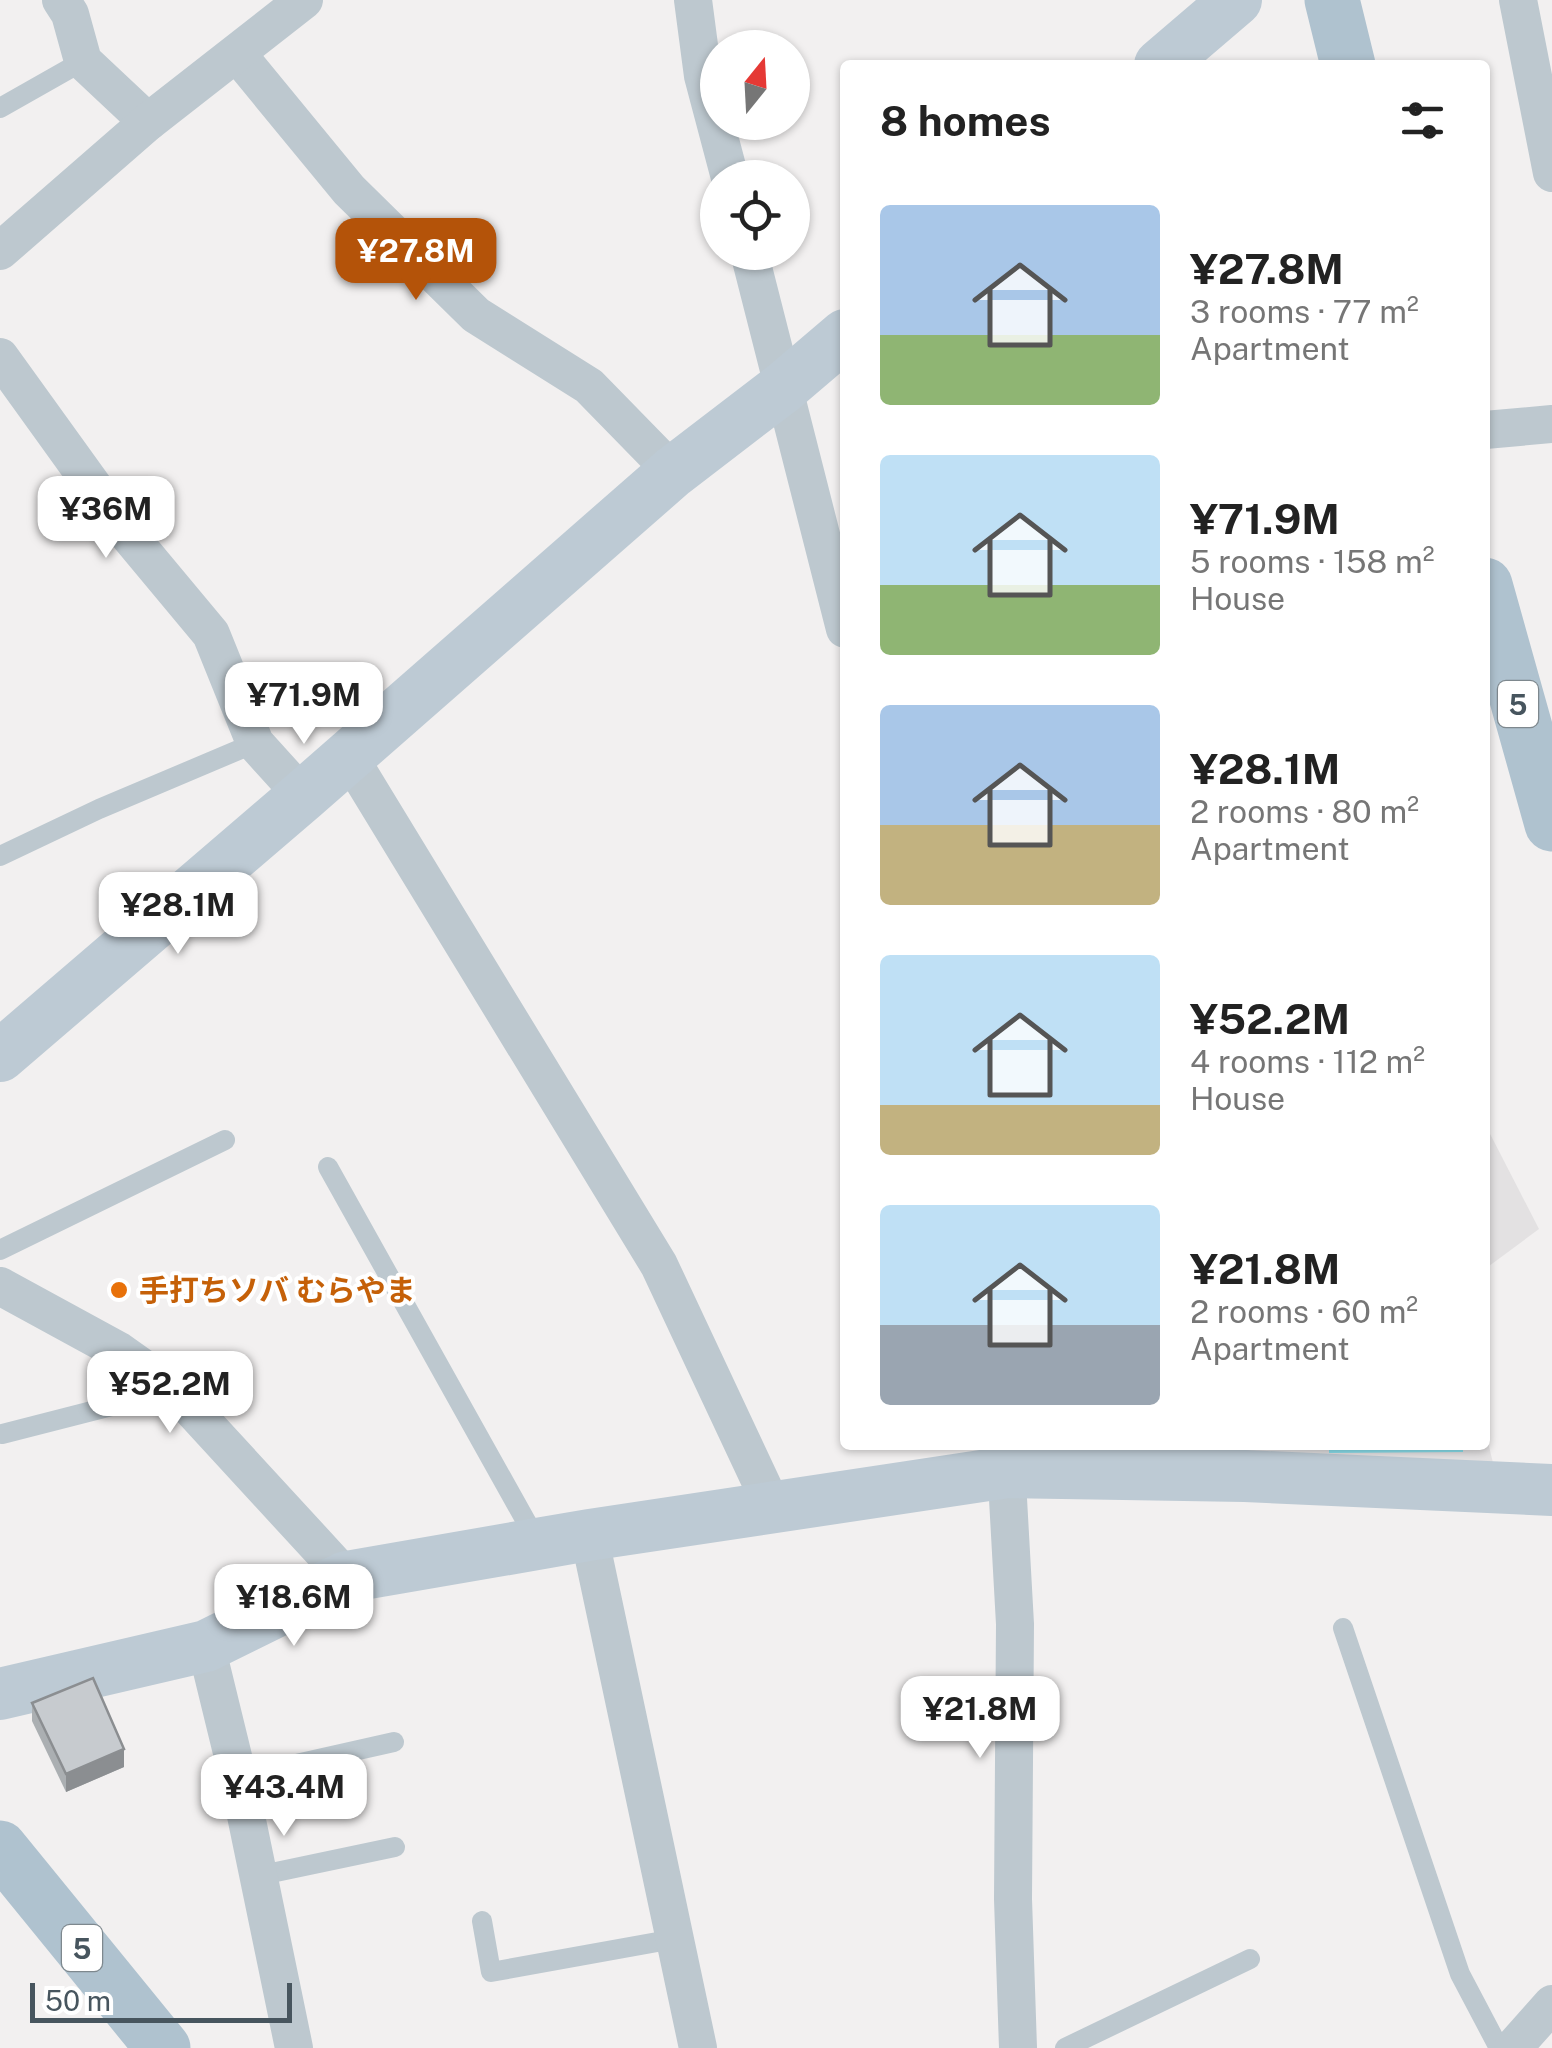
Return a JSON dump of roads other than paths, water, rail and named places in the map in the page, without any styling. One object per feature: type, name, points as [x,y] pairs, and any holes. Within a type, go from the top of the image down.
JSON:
[{"type":"main road","points":[[1332,0],[1347,60]]},
{"type":"main road","name":"5","points":[[1490,603],[1552,824]]},
{"type":"main road","name":"5","points":[[0,1848],[164,2048]]},
{"type":"street","points":[[61,0],[70,14],[83,61],[148,122]]},
{"type":"street","points":[[0,251],[148,122],[304,0]]},
{"type":"street","points":[[693,0],[703,76],[725,160]]},
{"type":"street","points":[[1166,60],[1236,0]]},
{"type":"street","points":[[1518,0],[1552,172]]},
{"type":"street","points":[[238,55],[349,190],[476,315],[589,386],[673,472]]},
{"type":"street","points":[[754,270],[840,604]]},
{"type":"street","points":[[0,1056],[673,472],[840,338]]},
{"type":"street","points":[[6,381],[211,634],[255,743],[303,796]]},
{"type":"street","points":[[1490,430],[1552,424]]},
{"type":"street","points":[[348,754],[658,1265],[772,1506]]},
{"type":"street","points":[[0,1286],[119,1351],[174,1390],[346,1578]]},
{"type":"street","points":[[1006,1458],[1015,1624],[1013,1899],[1018,2048]]},
{"type":"street","points":[[0,1694],[206,1646],[346,1578],[772,1506],[1006,1458],[1244,1476],[1552,1490]]},
{"type":"street","points":[[589,1535],[698,2048]]},
{"type":"street","points":[[206,1646],[238,1778],[294,2048]]},
{"type":"street","points":[[1513,2048],[1552,2004]]},
{"type":"lane","points":[[0,108],[83,61]]},
{"type":"lane","points":[[0,856],[255,743]]},
{"type":"lane","points":[[0,1250],[224,1140]]},
{"type":"lane","points":[[328,1167],[538,1544]]},
{"type":"lane","points":[[2,1434],[174,1390]]},
{"type":"lane","points":[[1343,1628],[1460,1974],[1499,2048]]},
{"type":"lane","points":[[238,1778],[394,1742]]},
{"type":"lane","points":[[257,1876],[394,1848]]},
{"type":"lane","points":[[482,1921],[491,1972],[674,1940]]},
{"type":"lane","points":[[1065,2048],[1250,1960]]},
{"type":"water","points":[[1329,1450],[1463,1450],[1463,1452]]},
{"type":"place","name":"手打ちソバ むらやま","points":[[119,1290]]}]
